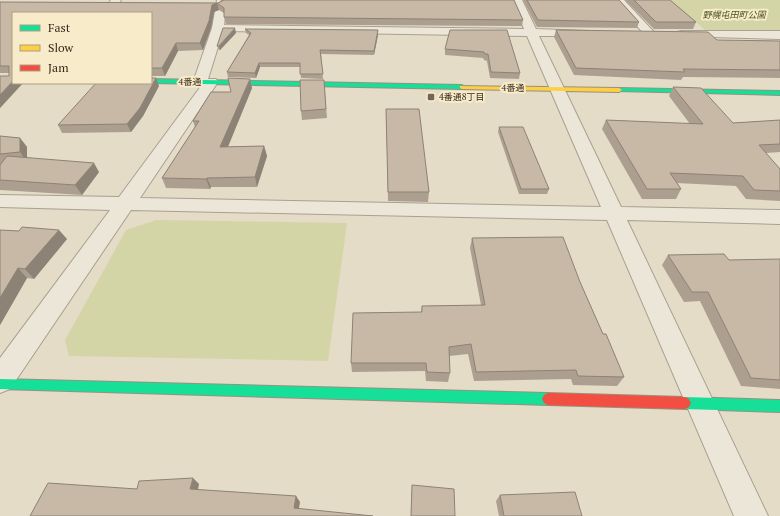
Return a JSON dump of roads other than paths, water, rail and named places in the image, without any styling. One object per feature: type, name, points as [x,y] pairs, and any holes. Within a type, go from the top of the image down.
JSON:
[{"type":"street","points":[[517,0],[751,516]]},
{"type":"street","points":[[618,0],[650,34]]},
{"type":"street","points":[[112,3],[128,4]]},
{"type":"street","points":[[0,380],[124,205],[206,82],[218,28],[218,3]]},
{"type":"street","points":[[218,28],[595,33]]},
{"type":"street","points":[[634,33],[780,35]]},
{"type":"street","name":"4番通","points":[[152,81],[780,93]]},
{"type":"street","points":[[0,201],[124,205],[780,217]]},
{"type":"street","points":[[0,384],[780,406]]},
{"type":"place","name":"4番通8丁目","points":[[431,97]]},
{"type":"park label","name":"野幌屯田町公園","points":[[734,15]]}]
